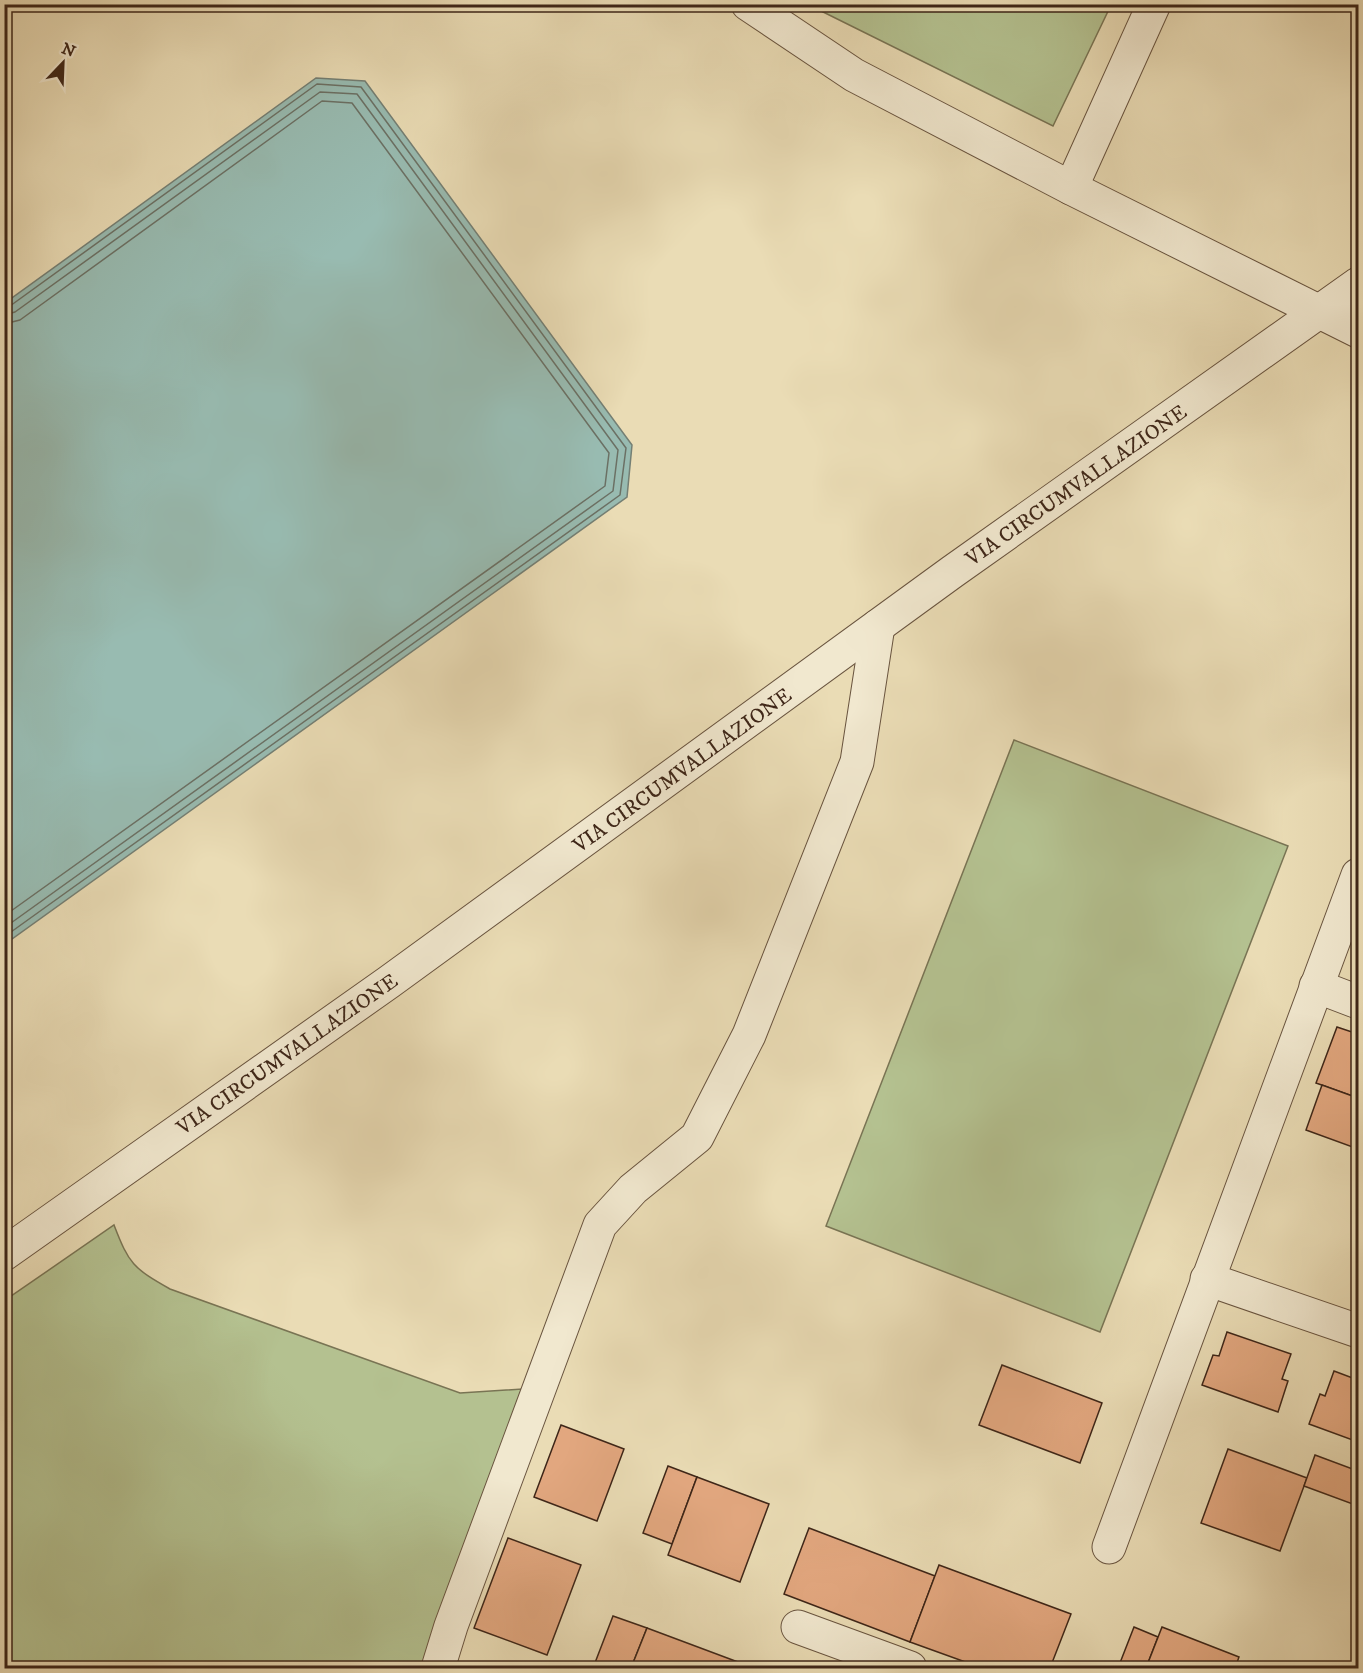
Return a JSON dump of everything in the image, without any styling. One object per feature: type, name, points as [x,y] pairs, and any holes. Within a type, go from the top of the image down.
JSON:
[{"type":"street","points":[[748,4],[854,75],[1071,188],[1359,331]]},
{"type":"street","points":[[1071,188],[1154,4]]},
{"type":"street","name":"VIA CIRCUMVALLAZIONE","points":[[4,1254],[389,982],[878,626],[1359,284]]},
{"type":"street","points":[[438,1668],[451,1626],[600,1225],[633,1189],[698,1137],[749,1035],[857,762],[878,626]]},
{"type":"street","points":[[1109,1547],[1359,875]]},
{"type":"street","points":[[1316,986],[1359,1002]]},
{"type":"street","points":[[1207,1280],[1359,1331]]},
{"type":"street","points":[[798,1627],[910,1668]]},
{"type":"green space","points":[[809,5],[1111,5],[1053,126]]},
{"type":"green space","points":[[1014,740],[1288,846],[1100,1332],[826,1226]]},
{"type":"green space","points":[[114,1225],[134,1264],[148,1276],[170,1289],[460,1393],[522,1389],[424,1668],[5,1668],[4,1301]]},
{"type":"water","points":[[316,78],[365,81],[632,445],[627,497],[5,944],[5,303]]},
{"type":"building","points":[[1337,1027],[1358,1034],[1358,1098],[1316,1083]]},
{"type":"building","points":[[1322,1085],[1358,1098],[1358,1149],[1306,1130]]},
{"type":"building","points":[[1227,1332],[1291,1354],[1282,1379],[1288,1381],[1278,1412],[1202,1385],[1213,1355],[1219,1356]]},
{"type":"building","points":[[1002,1365],[1102,1403],[1080,1463],[979,1425]]},
{"type":"building","points":[[1334,1371],[1358,1380],[1358,1442],[1309,1424],[1320,1394],[1325,1396]]},
{"type":"building","points":[[561,1425],[624,1449],[597,1521],[534,1497]]},
{"type":"building","points":[[1228,1449],[1307,1478],[1280,1551],[1201,1523]]},
{"type":"building","points":[[1315,1455],[1358,1471],[1358,1506],[1304,1486]]},
{"type":"building","points":[[668,1466],[697,1477],[672,1544],[643,1533]]},
{"type":"building","points":[[697,1477],[769,1504],[740,1582],[668,1555]]},
{"type":"building","points":[[809,1528],[935,1576],[910,1642],[784,1594]]},
{"type":"building","points":[[508,1538],[581,1565],[547,1655],[474,1628]]},
{"type":"building","points":[[939,1565],[1071,1614],[1050,1668],[982,1668],[910,1642]]},
{"type":"building","points":[[613,1616],[647,1628],[631,1668],[593,1668]]},
{"type":"building","points":[[1134,1627],[1158,1637],[1146,1668],[1118,1668]]},
{"type":"building","points":[[1162,1627],[1239,1657],[1235,1668],[1146,1668]]},
{"type":"building","points":[[647,1628],[754,1668],[631,1668]]}]
